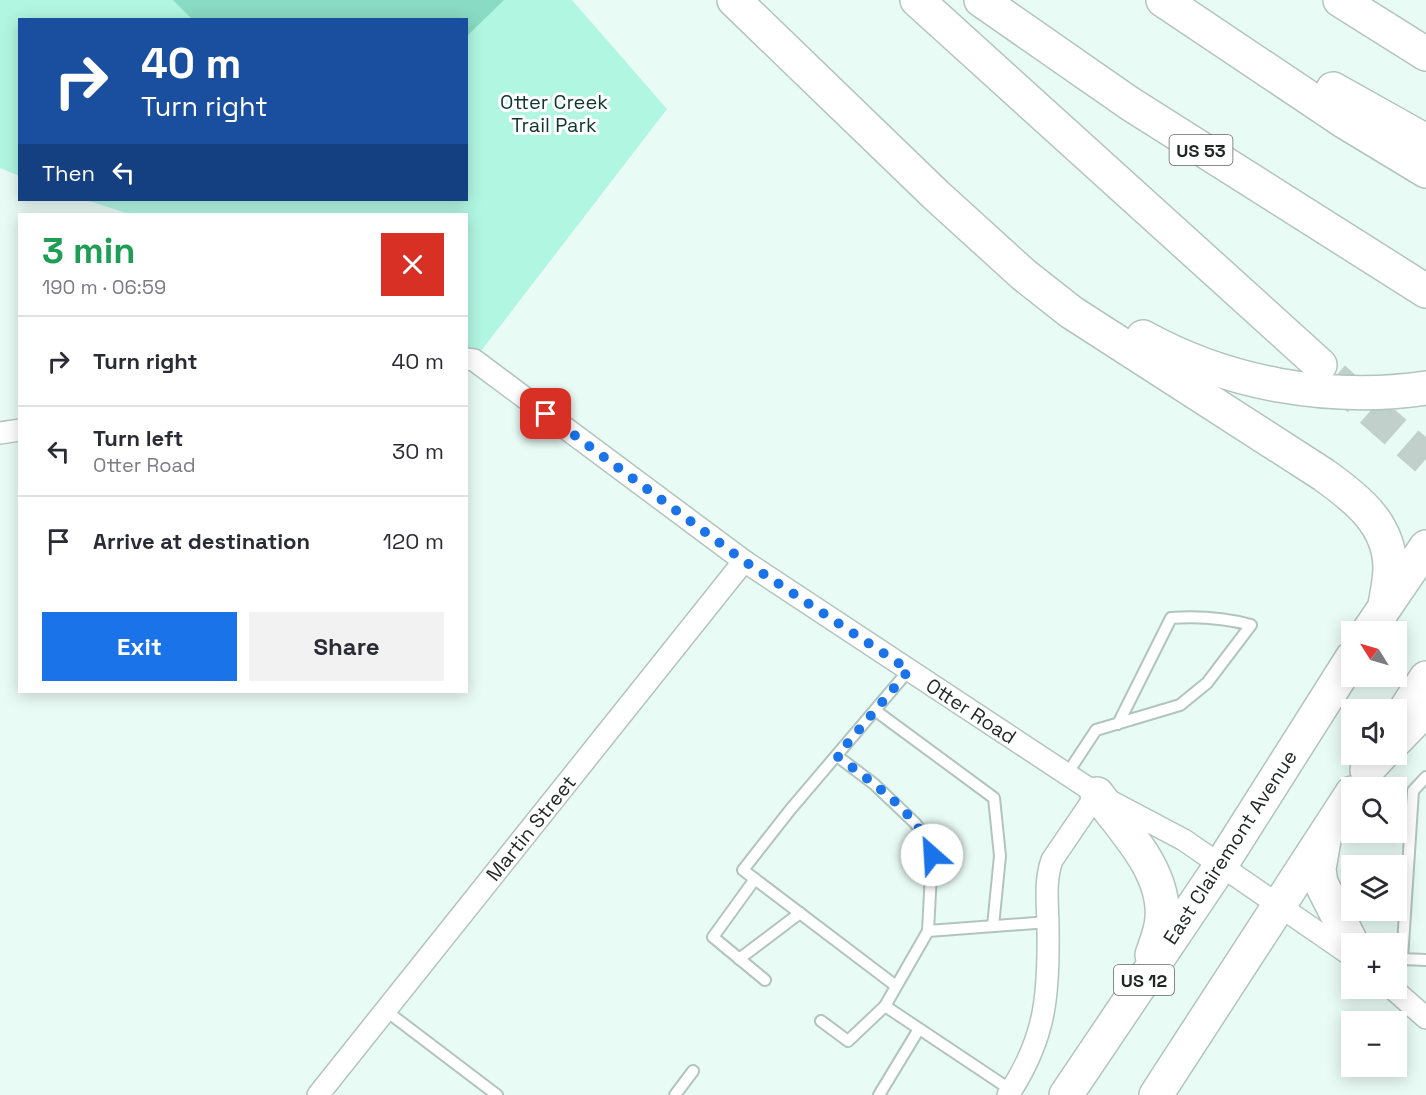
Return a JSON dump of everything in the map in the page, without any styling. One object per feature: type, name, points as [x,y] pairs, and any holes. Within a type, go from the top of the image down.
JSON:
[{"type":"main road","points":[[734,0],[1001,256],[1071,312],[1352,495],[1369,512],[1383,533],[1390,567],[1376,618]]},
{"type":"main road","points":[[917,0],[1320,365]]},
{"type":"main road","name":"US 53","points":[[981,0],[1129,103],[1426,291]]},
{"type":"main road","points":[[1162,0],[1345,122],[1426,171]]},
{"type":"main road","points":[[1182,0],[1274,57],[1426,141]]},
{"type":"main road","points":[[1340,0],[1426,54]]},
{"type":"main road","points":[[936,195],[1019,257],[1129,329],[1166,350],[1205,366],[1280,386],[1339,392],[1383,393],[1426,388]]},
{"type":"main road","points":[[1376,618],[1426,547]]},
{"type":"main road","name":"East Clairemont Avenue","points":[[1066,1095],[1221,865],[1341,675]]},
{"type":"main road","points":[[1407,707],[1426,678]]},
{"type":"main road","points":[[1407,729],[1426,709]]},
{"type":"main road","points":[[1156,1095],[1366,772]]},
{"type":"main road","points":[[1097,794],[1139,850],[1151,871],[1160,896],[1161,925],[1145,978]]},
{"type":"main road","points":[[1325,834],[1318,869],[1321,883],[1346,933]]},
{"type":"street","name":"Otter Road","points":[[468,359],[474,360],[744,561],[1097,794],[1184,840],[1341,948]]},
{"type":"street","points":[[0,434],[18,430]]},
{"type":"street","name":"Martin Street","points":[[318,1095],[744,561]]},
{"type":"street","points":[[1009,1093],[1028,1064],[1042,1022],[1047,984],[1047,880],[1050,866],[1097,794]]},
{"type":"street","points":[[1404,999],[1426,1018]]},
{"type":"lane","points":[[1067,774],[1096,730],[1118,724],[1180,705],[1207,683],[1251,625],[1223,619],[1190,616],[1171,618],[1118,724]]},
{"type":"lane","points":[[896,986],[743,870],[790,810],[909,670]]},
{"type":"lane","points":[[876,711],[994,798],[1000,856],[993,926]]},
{"type":"lane","points":[[821,1021],[848,1041],[885,1006],[928,931],[932,855],[927,839],[915,823],[874,784],[837,756]]},
{"type":"lane","points":[[1401,933],[1413,791],[1426,777]]},
{"type":"lane","points":[[755,879],[713,937],[765,980]]},
{"type":"lane","points":[[739,959],[800,913]]},
{"type":"lane","points":[[928,931],[1048,922]]},
{"type":"lane","points":[[1407,961],[1426,960]]},
{"type":"lane","points":[[885,1006],[1009,1093]]},
{"type":"lane","points":[[385,1010],[497,1095]]},
{"type":"lane","points":[[879,1095],[920,1029]]},
{"type":"lane","points":[[675,1095],[693,1071]]},
{"type":"green space","name":"Otter Creek Trail Park","points":[[0,0],[572,0],[667,109],[474,360],[468,359],[468,213],[126,213],[89,201],[468,201],[468,18],[18,18],[18,176],[0,168]]},
{"type":"shaded area","points":[[173,0],[504,0],[468,35],[468,18],[191,18]]},
{"type":"tunnel","points":[[1334,378],[1426,459]]},
{"type":"route","points":[[546,414],[744,561],[909,670],[837,756],[874,784],[915,823],[927,839],[932,855]]}]
